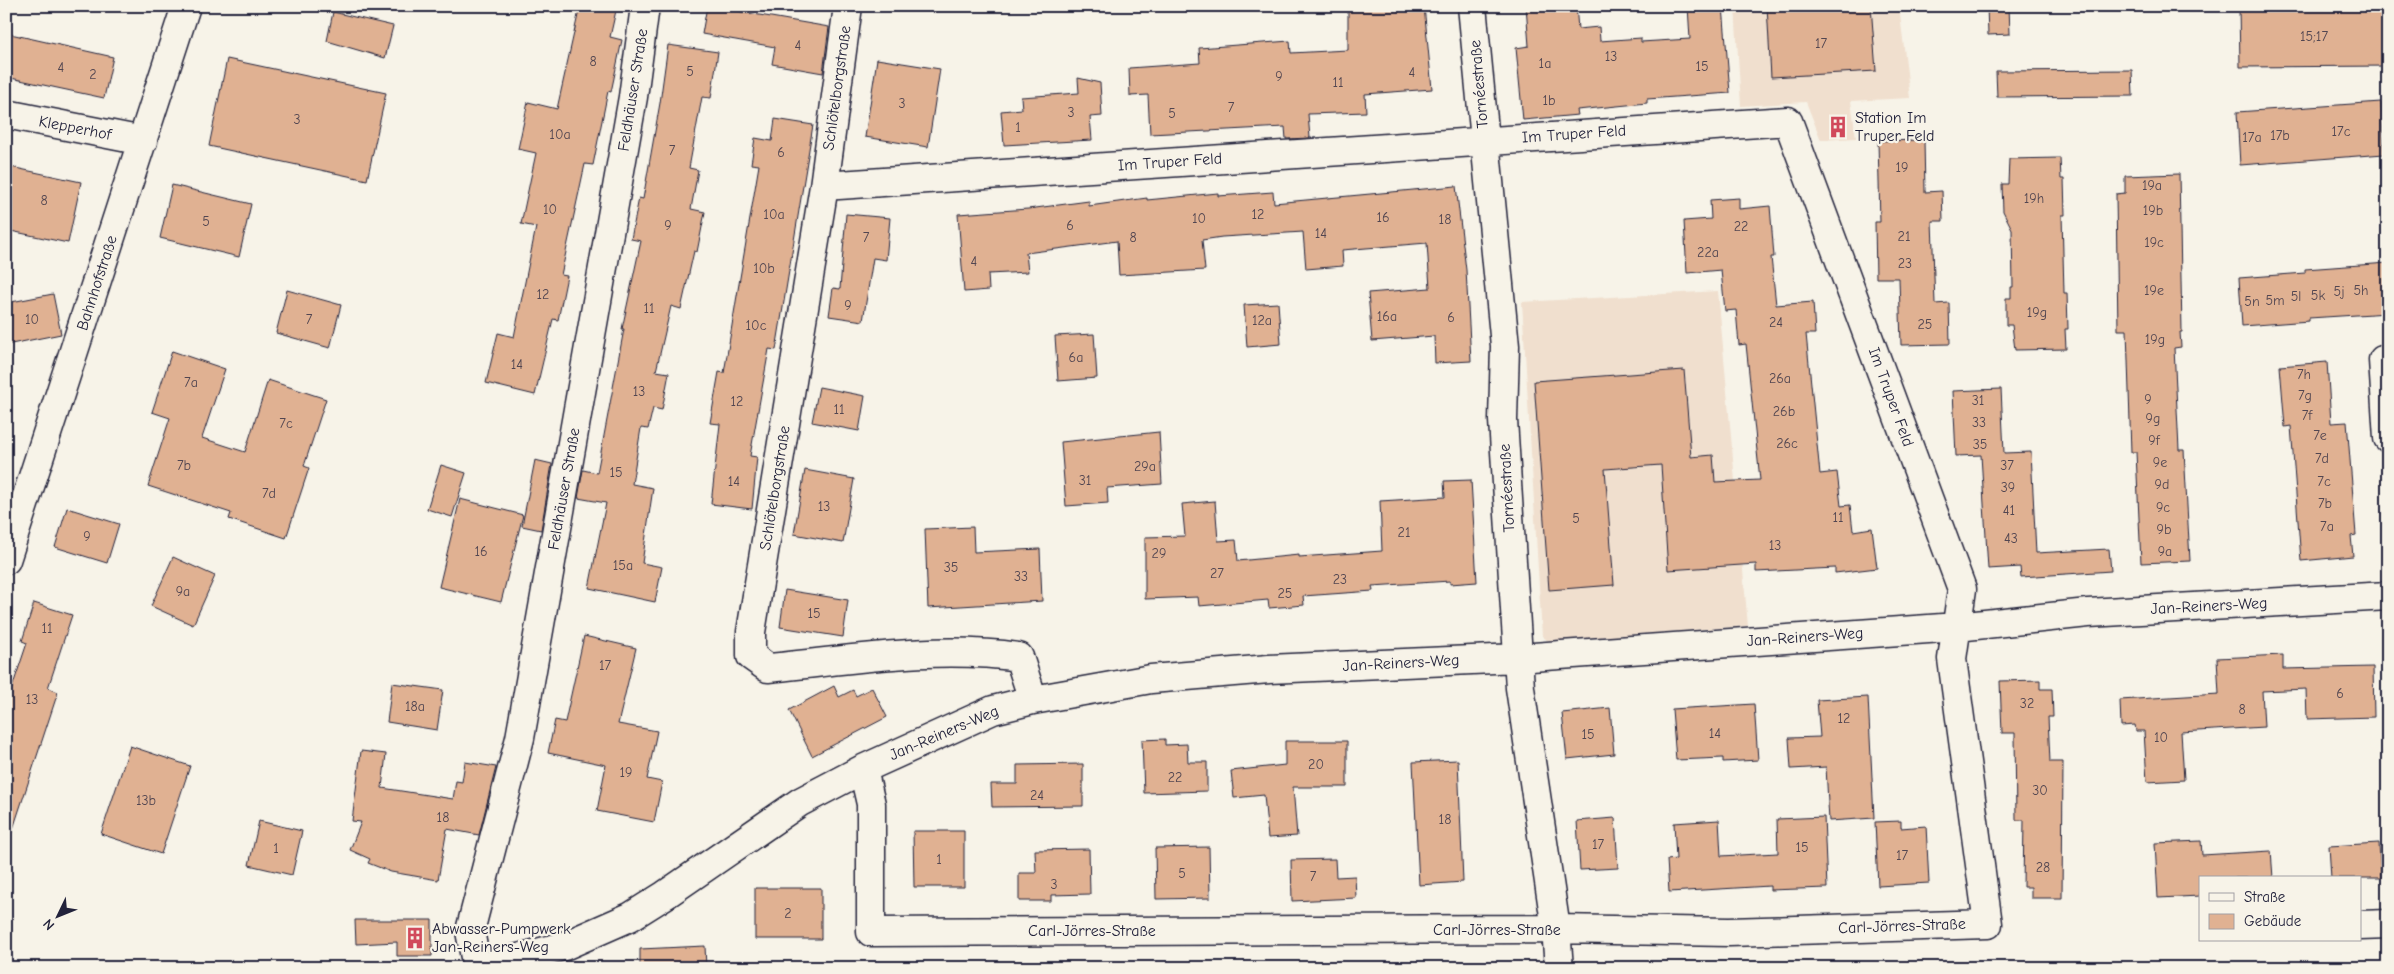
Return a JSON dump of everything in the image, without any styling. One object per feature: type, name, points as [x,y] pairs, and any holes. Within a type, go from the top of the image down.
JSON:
[{"type":"street","name":"Bahnhofstraße","points":[[6,560],[186,6]]},
{"type":"street","name":"Feldhäuser Straße","points":[[478,968],[470,931],[520,738],[633,97],[645,6]]},
{"type":"street","name":"Schlötelborgstraße","points":[[848,6],[824,186],[751,632],[751,656],[768,668],[927,652],[986,652],[1019,657],[1033,700]]},
{"type":"street","name":"Tornéestraße","points":[[1472,6],[1505,346],[1503,420],[1517,658],[1556,930],[1559,968]]},
{"type":"street","name":"Klepperhof","points":[[6,114],[143,141]]},
{"type":"street","name":"Im Truper Feld","points":[[824,186],[1788,120],[1962,589],[1957,627]]},
{"type":"street","points":[[2383,360],[2388,438]]},
{"type":"street","name":"Jan-Reiners-Weg","points":[[478,968],[564,946],[630,917],[665,896],[800,802],[863,769],[993,710],[1033,700],[1161,678],[1269,670],[1517,658],[1957,627],[2088,613],[2388,596]]},
{"type":"street","name":"Carl-Jörres-Straße","points":[[863,769],[871,804],[871,932],[1556,930],[1730,932],[1988,924],[1952,659],[1957,627]]},
{"type":"street","points":[[2362,925],[2388,924]]},
{"type":"shaded area","points":[[1735,6],[1899,6],[1910,98],[1851,101],[1856,138],[1821,140],[1806,102],[1741,106]]},
{"type":"shaded area","points":[[1718,291],[1748,626],[1548,641],[1542,636],[1522,302]]},
{"type":"building","points":[[580,6],[617,6],[610,37],[622,40],[611,92],[608,91],[593,165],[585,164],[561,275],[567,276],[558,320],[553,319],[535,395],[486,383],[498,333],[514,337],[536,227],[521,224],[536,153],[518,149],[528,102],[557,109]]},
{"type":"building","points":[[707,6],[829,27],[823,73],[772,64],[775,47],[702,34]]},
{"type":"building","points":[[1348,6],[1424,6],[1432,89],[1365,94],[1366,112],[1308,114],[1310,138],[1286,139],[1285,127],[1150,134],[1148,95],[1130,96],[1129,68],[1200,63],[1199,48],[1290,41],[1291,53],[1348,50]]},
{"type":"building","points":[[1526,6],[1576,6],[1578,29],[1599,27],[1600,41],[1641,38],[1641,42],[1690,39],[1688,6],[1723,6],[1730,93],[1647,99],[1647,103],[1577,110],[1578,115],[1523,120],[1516,48],[1529,46]]},
{"type":"building","points":[[1767,6],[1871,6],[1876,71],[1771,77]]},
{"type":"building","points":[[1987,6],[2009,6],[2010,34],[1988,35]]},
{"type":"building","points":[[2239,6],[2388,6],[2388,66],[2240,67]]},
{"type":"building","points":[[333,12],[393,26],[385,58],[327,41]]},
{"type":"building","points":[[6,33],[113,57],[104,98],[6,77]]},
{"type":"building","points":[[668,45],[718,52],[711,98],[702,97],[689,168],[698,170],[691,209],[705,212],[697,252],[694,251],[681,309],[671,306],[656,371],[669,373],[662,410],[653,408],[648,429],[641,428],[632,484],[653,488],[642,563],[662,567],[655,602],[589,588],[606,503],[578,498],[583,470],[597,473],[624,329],[622,329],[641,241],[631,239],[639,198],[643,199]]},
{"type":"building","points":[[227,59],[386,93],[367,180],[209,146]]},
{"type":"building","points":[[877,59],[940,69],[928,147],[865,137]]},
{"type":"building","points":[[2132,70],[2133,96],[1997,97],[1996,71]]},
{"type":"building","points":[[1078,78],[1100,83],[1102,116],[1090,117],[1092,140],[1004,145],[1001,111],[1022,109],[1021,97],[1079,93]]},
{"type":"building","points":[[2381,102],[2384,154],[2240,165],[2237,112]]},
{"type":"building","points":[[775,119],[813,125],[776,350],[769,349],[750,456],[757,457],[752,509],[711,504],[720,424],[710,423],[719,372],[724,373],[759,165],[751,164],[755,138],[772,141]]},
{"type":"building","points":[[1924,140],[1925,192],[1942,191],[1943,221],[1932,221],[1935,304],[1949,303],[1950,344],[1901,345],[1899,278],[1876,278],[1875,222],[1880,222],[1878,141]]},
{"type":"building","points":[[2060,158],[2061,179],[2064,179],[2065,215],[2062,215],[2064,293],[2067,293],[2068,329],[2065,329],[2066,349],[2015,350],[2012,325],[2006,325],[2006,298],[2011,298],[2011,287],[2013,287],[2012,229],[2003,211],[2002,184],[2008,184],[2009,159]]},
{"type":"building","points":[[6,166],[81,182],[68,243],[6,230]]},
{"type":"building","points":[[2179,174],[2182,332],[2180,332],[2181,347],[2174,348],[2179,450],[2184,450],[2190,561],[2141,563],[2136,452],[2131,452],[2127,330],[2118,330],[2116,194],[2125,193],[2125,176]]},
{"type":"building","points":[[172,185],[251,204],[239,257],[160,238]]},
{"type":"building","points":[[1456,186],[1466,270],[1471,361],[1435,363],[1434,336],[1372,341],[1368,293],[1430,288],[1427,243],[1342,250],[1343,266],[1306,269],[1303,232],[1222,237],[1202,240],[1205,270],[1119,275],[1117,241],[1026,253],[1028,272],[988,274],[989,290],[964,292],[958,214],[1028,209],[1089,201],[1089,206],[1147,198],[1147,200],[1218,193],[1218,196],[1273,192],[1274,203]]},
{"type":"building","points":[[1739,198],[1739,209],[1770,206],[1774,257],[1771,257],[1776,305],[1813,302],[1815,334],[1806,334],[1820,474],[1837,472],[1841,506],[1850,505],[1853,531],[1872,528],[1877,568],[1835,573],[1835,568],[1756,572],[1756,564],[1668,570],[1661,465],[1605,469],[1614,585],[1549,590],[1534,381],[1684,370],[1691,457],[1713,455],[1715,482],[1760,480],[1746,344],[1739,345],[1736,310],[1725,311],[1721,270],[1687,273],[1684,221],[1711,219],[1710,200]]},
{"type":"building","points":[[846,214],[890,218],[886,260],[873,258],[863,321],[829,316],[833,288],[840,289]]},
{"type":"building","points":[[2388,263],[2388,313],[2309,318],[2309,321],[2242,326],[2239,278],[2305,273],[2305,269]]},
{"type":"building","points":[[287,290],[341,305],[330,348],[276,333]]},
{"type":"building","points":[[53,294],[61,334],[6,345],[6,303]]},
{"type":"building","points":[[1278,303],[1281,344],[1247,347],[1244,305]]},
{"type":"building","points":[[1094,334],[1097,378],[1058,381],[1055,336]]},
{"type":"building","points":[[172,351],[225,369],[202,438],[245,452],[268,380],[326,399],[304,466],[309,468],[286,538],[229,519],[231,513],[148,486],[170,418],[152,412]]},
{"type":"building","points":[[2327,362],[2331,423],[2347,422],[2356,535],[2351,536],[2353,556],[2301,561],[2291,426],[2285,427],[2280,366]]},
{"type":"building","points":[[819,387],[865,396],[859,431],[812,422]]},
{"type":"building","points":[[2001,389],[2004,453],[2031,452],[2036,553],[2109,549],[2111,571],[2021,577],[2020,567],[1988,569],[1981,455],[1956,456],[1953,391]]},
{"type":"building","points":[[1159,432],[1162,484],[1107,488],[1108,503],[1066,506],[1061,442]]},
{"type":"building","points":[[535,460],[552,464],[541,530],[522,526]]},
{"type":"building","points":[[441,465],[466,473],[452,517],[427,509]]},
{"type":"building","points":[[805,470],[854,479],[843,543],[794,534]]},
{"type":"building","points":[[1471,480],[1477,582],[1450,584],[1450,581],[1372,586],[1373,591],[1303,596],[1304,605],[1269,608],[1268,600],[1199,606],[1198,597],[1145,599],[1145,537],[1185,536],[1182,504],[1215,501],[1218,541],[1236,540],[1238,561],[1299,555],[1299,557],[1382,551],[1380,501],[1445,497],[1444,481]]},
{"type":"building","points":[[460,499],[523,515],[501,602],[439,587]]},
{"type":"building","points":[[67,508],[119,524],[107,563],[55,547]]},
{"type":"building","points":[[973,527],[974,552],[1040,549],[1042,601],[928,608],[925,529]]},
{"type":"building","points":[[173,557],[215,576],[193,625],[151,606]]},
{"type":"building","points":[[785,590],[848,600],[843,637],[780,627]]},
{"type":"building","points":[[34,603],[72,615],[48,688],[58,692],[11,835],[6,834],[6,706],[27,643],[22,641]]},
{"type":"building","points":[[584,636],[636,648],[618,724],[657,731],[647,779],[662,782],[654,822],[597,811],[606,765],[548,753],[555,720],[565,722]]},
{"type":"building","points":[[2283,655],[2283,669],[2373,667],[2374,717],[2307,719],[2306,689],[2262,691],[2264,727],[2181,732],[2184,780],[2147,782],[2144,731],[2136,731],[2135,725],[2121,726],[2120,700],[2219,694],[2217,658]]},
{"type":"building","points":[[2040,680],[2040,689],[2052,689],[2053,717],[2048,717],[2050,762],[2063,762],[2062,898],[2031,898],[2031,887],[2023,887],[2024,820],[2016,820],[2015,733],[2002,733],[2000,681]]},
{"type":"building","points":[[392,683],[443,690],[437,730],[387,722]]},
{"type":"building","points":[[834,686],[839,697],[853,690],[856,696],[872,688],[887,717],[812,756],[789,710]]},
{"type":"building","points":[[1868,697],[1874,818],[1829,821],[1826,767],[1791,769],[1789,738],[1820,737],[1817,700]]},
{"type":"building","points":[[1754,704],[1758,760],[1723,762],[1723,758],[1676,760],[1672,709]]},
{"type":"building","points":[[1610,708],[1614,754],[1567,759],[1562,713]]},
{"type":"building","points":[[1165,739],[1165,745],[1187,744],[1188,762],[1207,762],[1207,791],[1144,793],[1142,740]]},
{"type":"building","points":[[1285,741],[1347,741],[1347,787],[1293,787],[1297,836],[1268,838],[1264,795],[1234,798],[1231,771],[1285,765]]},
{"type":"building","points":[[130,746],[190,766],[161,854],[101,834]]},
{"type":"building","points":[[361,751],[386,754],[382,788],[453,799],[456,781],[462,782],[465,762],[496,767],[479,835],[447,829],[438,880],[391,872],[368,863],[370,859],[350,850],[361,822],[352,821]]},
{"type":"building","points":[[1458,760],[1463,882],[1419,885],[1413,762]]},
{"type":"building","points":[[1083,764],[1083,806],[992,807],[991,784],[1017,784],[1017,765]]},
{"type":"building","points":[[1824,817],[1827,888],[1770,890],[1770,886],[1669,892],[1667,860],[1676,859],[1674,823],[1719,820],[1721,856],[1778,853],[1777,819]]},
{"type":"building","points":[[1615,818],[1618,868],[1580,870],[1577,821]]},
{"type":"building","points":[[259,821],[302,831],[292,875],[249,865]]},
{"type":"building","points":[[1901,821],[1901,828],[1926,826],[1929,883],[1878,886],[1875,822]]},
{"type":"building","points":[[913,831],[964,831],[964,887],[914,887]]},
{"type":"building","points":[[2201,841],[2202,855],[2271,851],[2273,876],[2199,876],[2199,896],[2158,898],[2155,843]]},
{"type":"building","points":[[2379,843],[2381,878],[2331,876],[2329,846]]},
{"type":"building","points":[[1209,847],[1210,898],[1156,899],[1155,848]]},
{"type":"building","points":[[1089,849],[1090,894],[1051,895],[1051,901],[1019,901],[1019,873],[1036,873],[1035,850]]},
{"type":"building","points":[[1335,859],[1336,877],[1355,876],[1356,898],[1292,901],[1291,860]]},
{"type":"building","points":[[755,888],[821,888],[821,939],[755,939]]},
{"type":"building","points":[[355,920],[432,920],[432,956],[397,956],[397,942],[356,944]]},
{"type":"building","points":[[705,946],[706,968],[640,968],[640,949]]},
{"type":"place","name":"Station Im Truper Feld","points":[[1838,127]]},
{"type":"place","name":"Abwasser-Pumpwerk Jan-Reiners-Weg","points":[[415,938]]}]
